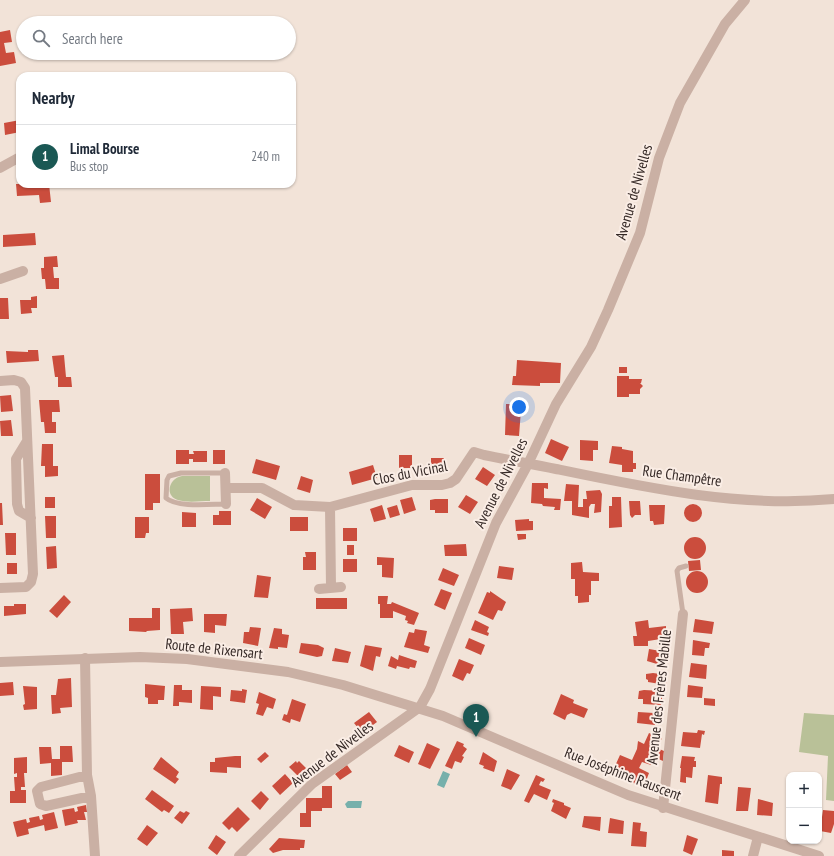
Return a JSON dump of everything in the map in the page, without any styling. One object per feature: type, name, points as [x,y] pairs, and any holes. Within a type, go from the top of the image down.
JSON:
[{"type":"street","name":"Avenue de Nivelles","points":[[239,856],[312,784],[420,707],[430,689],[496,523],[528,464],[556,404],[590,347],[608,310],[640,233],[658,158],[680,104],[725,24],[745,0]]},
{"type":"street","points":[[0,168],[16,159]]},
{"type":"street","points":[[0,279],[23,271]]},
{"type":"street","points":[[0,381],[14,380],[21,382],[25,388],[34,574],[31,582],[26,587],[0,588]]},
{"type":"street","name":"Clos du Vicinal","points":[[226,488],[262,488],[294,505],[330,507],[412,485],[442,485],[450,483],[456,479],[474,452],[528,464]]},
{"type":"street","name":"Rue Champêtre","points":[[528,464],[613,481],[711,496],[771,502],[807,502],[834,499]]},
{"type":"street","points":[[225,473],[226,504]]},
{"type":"street","points":[[319,589],[336,587],[330,507]]},
{"type":"street","name":"Avenue des Frères Mabille","points":[[663,808],[683,614]]},
{"type":"street","name":"Route de Rixensart","points":[[0,662],[140,657],[187,659],[280,671],[343,685],[420,707]]},
{"type":"street","points":[[85,658],[87,775],[91,796],[94,856]]},
{"type":"street","name":"Rue Joséphine Rauscent","points":[[420,707],[478,730],[596,782],[663,808],[819,856]]},
{"type":"street","points":[[87,775],[41,787],[37,791],[40,804],[46,806],[91,796]]},
{"type":"street","points":[[753,856],[758,837]]},
{"type":"lane","points":[[225,473],[174,474],[167,480],[166,498],[170,501],[181,504],[226,504]]},
{"type":"lane","points":[[683,614],[677,572],[679,568],[686,566]]},
{"type":"green space","points":[[210,476],[210,501],[194,502],[174,498],[170,491],[171,483],[178,477]]},
{"type":"green space","points":[[804,713],[834,715],[834,801],[826,800],[828,756],[799,752]]},
{"type":"water","points":[[443,771],[450,774],[444,788],[437,785]]},
{"type":"water","points":[[348,801],[362,801],[361,808],[347,808],[345,804]]},
{"type":"building","points":[[10,30],[12,42],[4,43],[6,53],[14,52],[16,63],[0,66],[0,32]]},
{"type":"building","points":[[16,121],[16,133],[5,135],[4,123]]},
{"type":"building","points":[[16,188],[49,188],[51,202],[40,203],[39,195],[17,196]]},
{"type":"building","points":[[35,233],[36,245],[3,247],[3,235]]},
{"type":"building","points":[[57,256],[58,267],[53,267],[54,278],[59,278],[59,289],[46,289],[45,279],[42,279],[41,268],[44,268],[44,257]]},
{"type":"building","points":[[37,296],[37,308],[31,308],[32,313],[21,314],[20,300],[31,300],[31,297]]},
{"type":"building","points":[[0,298],[8,298],[9,319],[0,319]]},
{"type":"building","points":[[28,350],[38,350],[39,361],[7,363],[6,351],[28,352]]},
{"type":"building","points":[[64,355],[66,377],[71,377],[72,387],[58,387],[58,377],[55,377],[52,356]]},
{"type":"building","points":[[517,360],[561,363],[560,383],[540,383],[540,386],[512,385],[513,376],[516,376]]},
{"type":"building","points":[[619,367],[627,367],[627,373],[619,373]]},
{"type":"building","points":[[617,376],[629,376],[629,379],[642,379],[640,383],[643,386],[640,389],[640,394],[629,394],[629,397],[617,397]]},
{"type":"building","points":[[11,395],[13,411],[1,412],[0,396]]},
{"type":"building","points":[[39,400],[59,400],[60,412],[52,412],[52,422],[56,422],[56,433],[45,433],[44,422],[41,422]]},
{"type":"building","points":[[506,404],[517,404],[517,410],[521,410],[519,436],[505,435]]},
{"type":"building","points":[[11,420],[13,436],[1,436],[0,421]]},
{"type":"building","points":[[551,439],[569,447],[562,461],[545,453]]},
{"type":"building","points":[[580,440],[598,441],[598,450],[593,450],[593,461],[580,460]]},
{"type":"building","points":[[42,444],[53,444],[53,466],[58,466],[58,476],[45,477],[45,466],[41,466]]},
{"type":"building","points":[[612,446],[622,447],[622,449],[633,451],[633,463],[636,463],[636,469],[633,469],[633,472],[622,472],[622,465],[609,463]]},
{"type":"building","points":[[176,450],[189,450],[189,454],[194,454],[193,451],[207,451],[207,462],[193,462],[193,459],[189,459],[189,464],[176,464]]},
{"type":"building","points":[[213,450],[225,450],[225,464],[213,464]]},
{"type":"building","points":[[399,455],[412,455],[412,468],[399,468]]},
{"type":"building","points":[[431,458],[444,458],[444,471],[431,471]]},
{"type":"building","points":[[256,459],[280,466],[276,480],[252,473]]},
{"type":"building","points":[[373,465],[377,478],[352,485],[349,472]]},
{"type":"building","points":[[483,467],[495,475],[487,486],[475,479]]},
{"type":"building","points":[[145,474],[160,474],[160,503],[153,503],[153,510],[145,510]]},
{"type":"building","points":[[301,476],[313,480],[310,493],[297,489]]},
{"type":"building","points":[[532,483],[548,483],[548,489],[544,488],[544,498],[561,499],[560,510],[554,510],[555,507],[531,503]]},
{"type":"building","points":[[566,484],[579,485],[578,507],[583,507],[583,499],[587,499],[586,491],[600,490],[602,494],[601,512],[594,513],[595,504],[591,504],[589,507],[589,518],[572,515],[572,501],[564,501]]},
{"type":"building","points":[[466,495],[478,502],[470,514],[458,507]]},
{"type":"building","points":[[45,497],[55,497],[55,508],[45,508]]},
{"type":"building","points":[[412,497],[416,510],[404,514],[400,500]]},
{"type":"building","points":[[612,497],[621,497],[622,527],[609,528],[609,506],[612,506]]},
{"type":"building","points":[[257,498],[272,507],[265,519],[250,510]]},
{"type":"building","points":[[448,499],[448,513],[435,513],[435,510],[430,510],[430,500]]},
{"type":"building","points":[[629,501],[640,501],[641,515],[635,515],[632,518],[630,515]]},
{"type":"building","points":[[0,503],[2,503],[3,525],[0,525]]},
{"type":"building","points":[[693,504],[699,507],[702,513],[699,519],[693,522],[687,519],[684,513],[687,507]]},
{"type":"building","points":[[382,505],[386,519],[374,522],[370,509]]},
{"type":"building","points":[[397,505],[400,515],[390,518],[387,508]]},
{"type":"building","points":[[649,505],[665,505],[664,524],[654,525],[653,521],[650,521]]},
{"type":"building","points":[[219,511],[231,511],[231,525],[213,525],[213,515],[219,515]]},
{"type":"building","points":[[182,512],[196,513],[196,527],[182,527]]},
{"type":"building","points":[[45,516],[56,516],[56,538],[46,538]]},
{"type":"building","points":[[135,517],[149,517],[149,533],[146,533],[145,538],[135,538]]},
{"type":"building","points":[[290,517],[308,517],[308,531],[290,531]]},
{"type":"building","points":[[529,519],[529,521],[533,521],[533,530],[516,531],[515,520]]},
{"type":"building","points":[[343,528],[357,528],[357,541],[343,541]]},
{"type":"building","points":[[5,533],[16,533],[16,555],[6,555]]},
{"type":"building","points":[[517,534],[526,534],[526,539],[518,540]]},
{"type":"building","points":[[695,537],[699,538],[705,544],[705,552],[699,558],[695,559],[691,558],[685,552],[684,548],[685,544],[691,538]]},
{"type":"building","points":[[466,544],[467,556],[445,556],[444,545]]},
{"type":"building","points":[[347,545],[354,545],[354,555],[347,555]]},
{"type":"building","points":[[56,546],[57,568],[47,569],[46,547]]},
{"type":"building","points":[[305,552],[316,552],[316,570],[303,570],[303,557],[306,557]]},
{"type":"building","points":[[377,557],[394,558],[393,578],[382,577],[382,565],[377,565]]},
{"type":"building","points":[[343,559],[357,559],[357,572],[343,572]]},
{"type":"building","points":[[700,560],[701,570],[689,571],[688,561]]},
{"type":"building","points":[[582,562],[583,572],[599,573],[599,581],[591,581],[591,595],[589,595],[589,602],[578,603],[578,596],[575,596],[575,579],[571,579],[571,563]]},
{"type":"building","points":[[7,563],[17,563],[17,574],[7,574]]},
{"type":"building","points":[[499,566],[514,568],[512,580],[497,578]]},
{"type":"building","points":[[443,568],[459,575],[454,586],[438,580]]},
{"type":"building","points":[[697,571],[705,574],[708,582],[705,590],[697,593],[689,590],[686,582],[689,574]]},
{"type":"building","points":[[257,575],[271,577],[268,598],[254,597]]},
{"type":"building","points":[[441,589],[452,593],[445,610],[434,605]]},
{"type":"building","points":[[490,591],[506,602],[502,611],[498,610],[493,620],[478,613],[487,592],[490,593]]},
{"type":"building","points":[[64,595],[71,602],[57,618],[49,611]]},
{"type":"building","points":[[378,596],[388,596],[387,604],[391,604],[392,602],[419,613],[414,625],[407,623],[408,621],[405,620],[406,616],[393,611],[393,618],[380,618],[380,604],[378,604]]},
{"type":"building","points":[[316,598],[347,598],[347,609],[316,609]]},
{"type":"building","points":[[14,604],[26,604],[26,614],[4,616],[4,606],[14,606]]},
{"type":"building","points":[[152,608],[160,608],[160,630],[146,632],[129,631],[129,618],[152,618]]},
{"type":"building","points":[[192,608],[193,621],[183,622],[184,634],[171,634],[170,609]]},
{"type":"building","points":[[204,614],[227,614],[226,626],[215,625],[215,633],[204,632]]},
{"type":"building","points":[[695,619],[714,622],[712,634],[693,632]]},
{"type":"building","points":[[475,620],[489,627],[487,632],[489,633],[488,636],[471,630]]},
{"type":"building","points":[[648,620],[649,628],[666,626],[666,630],[671,632],[672,635],[667,638],[648,641],[648,646],[634,646],[633,636],[637,636],[635,622]]},
{"type":"building","points":[[250,627],[261,628],[258,646],[243,643],[244,632],[249,632]]},
{"type":"building","points":[[274,628],[282,629],[282,634],[289,635],[287,648],[269,648]]},
{"type":"building","points":[[415,629],[427,631],[424,645],[430,647],[428,653],[404,647],[409,632],[414,633]]},
{"type":"building","points":[[469,638],[485,645],[481,655],[465,648]]},
{"type":"building","points":[[693,640],[710,643],[709,648],[705,648],[704,656],[692,655]]},
{"type":"building","points":[[301,643],[318,645],[324,648],[322,656],[317,657],[299,653]]},
{"type":"building","points":[[365,645],[382,648],[380,657],[376,656],[373,671],[360,666]]},
{"type":"building","points":[[335,648],[351,652],[348,663],[332,661]]},
{"type":"building","points":[[649,649],[666,652],[665,663],[658,662],[657,664],[647,661]]},
{"type":"building","points":[[399,655],[417,661],[415,668],[410,667],[409,669],[397,666],[396,669],[388,666],[391,656],[398,660]]},
{"type":"building","points":[[459,659],[474,665],[470,674],[467,673],[463,681],[452,676]]},
{"type":"building","points":[[691,663],[707,665],[706,679],[689,677]]},
{"type":"building","points":[[653,673],[667,675],[666,685],[648,682],[646,679],[646,674]]},
{"type":"building","points":[[71,678],[72,707],[60,708],[61,713],[52,714],[51,695],[56,695],[58,679]]},
{"type":"building","points":[[13,682],[14,695],[0,696],[0,683]]},
{"type":"building","points":[[145,684],[165,686],[164,700],[158,700],[158,704],[148,704],[148,698],[145,697]]},
{"type":"building","points":[[174,685],[182,685],[182,690],[192,690],[192,703],[179,702],[179,706],[173,706]]},
{"type":"building","points":[[688,685],[703,687],[702,698],[687,697]]},
{"type":"building","points":[[23,686],[37,687],[37,709],[24,710],[23,705],[25,704]]},
{"type":"building","points":[[201,686],[221,687],[221,697],[213,696],[213,710],[200,709]]},
{"type":"building","points":[[242,689],[247,690],[245,703],[230,701],[231,690],[242,691]]},
{"type":"building","points":[[639,691],[663,691],[661,705],[643,704],[643,699],[638,699]]},
{"type":"building","points":[[259,692],[276,699],[273,709],[267,707],[263,716],[256,714],[259,704],[256,703]]},
{"type":"building","points":[[561,694],[574,700],[573,703],[588,709],[584,718],[571,713],[567,715],[565,720],[553,714]]},
{"type":"building","points":[[704,698],[715,699],[715,706],[704,705]]},
{"type":"building","points":[[292,699],[306,704],[300,722],[291,719],[290,723],[282,720],[284,714],[287,715]]},
{"type":"building","points":[[369,712],[377,722],[362,733],[354,723]]},
{"type":"building","points":[[638,712],[654,713],[655,725],[637,723]]},
{"type":"building","points":[[698,730],[705,731],[704,735],[702,734],[700,748],[681,746],[683,732],[697,733]]},
{"type":"building","points":[[649,733],[662,738],[657,748],[664,751],[663,761],[654,757],[651,765],[642,762],[639,768],[649,773],[646,781],[643,780],[640,786],[618,776],[621,769],[615,766],[620,755],[632,760],[637,749],[638,741],[644,744]]},
{"type":"building","points":[[457,741],[464,744],[463,746],[467,749],[462,756],[464,757],[461,763],[455,761],[452,769],[445,766]]},
{"type":"building","points":[[427,743],[440,749],[430,769],[418,764]]},
{"type":"building","points":[[399,745],[414,752],[409,763],[394,756]]},
{"type":"building","points":[[60,746],[72,746],[73,762],[62,762],[62,775],[51,776],[51,763],[40,764],[39,747],[51,747],[52,759],[60,759]]},
{"type":"building","points":[[265,752],[269,756],[261,763],[257,759]]},
{"type":"building","points":[[483,752],[497,761],[494,772],[483,768],[484,766],[479,764]]},
{"type":"building","points":[[241,756],[241,768],[227,767],[227,773],[210,772],[210,762],[215,762],[215,758]]},
{"type":"building","points":[[682,756],[695,757],[694,761],[696,761],[696,767],[693,767],[692,778],[686,777],[686,783],[680,782]]},
{"type":"building","points":[[27,757],[27,773],[24,773],[25,787],[21,787],[21,790],[26,790],[26,803],[10,803],[10,791],[15,791],[14,777],[17,777],[17,773],[14,774],[14,758]]},
{"type":"building","points":[[161,757],[179,772],[176,777],[179,779],[175,784],[153,769]]},
{"type":"building","points":[[296,761],[297,763],[299,761],[307,769],[299,777],[289,767]]},
{"type":"building","points":[[347,765],[352,772],[340,780],[335,774]]},
{"type":"building","points":[[507,769],[520,775],[511,790],[501,786]]},
{"type":"building","points":[[285,774],[293,783],[280,795],[272,786]]},
{"type":"building","points":[[536,775],[545,779],[543,782],[541,781],[539,785],[551,790],[547,800],[534,794],[529,803],[524,801]]},
{"type":"building","points":[[708,775],[722,777],[718,804],[705,802]]},
{"type":"building","points":[[322,786],[332,786],[332,808],[322,808],[322,811],[311,811],[311,827],[300,827],[300,813],[306,813],[306,798],[322,798]]},
{"type":"building","points":[[738,787],[751,788],[748,811],[736,811]]},
{"type":"building","points":[[152,790],[174,806],[169,813],[164,810],[162,812],[145,799]]},
{"type":"building","points":[[261,791],[269,799],[260,810],[251,801]]},
{"type":"building","points":[[553,799],[564,803],[564,805],[571,808],[566,819],[551,811],[554,803],[552,802]]},
{"type":"building","points":[[758,799],[773,803],[772,816],[757,815]]},
{"type":"building","points":[[86,805],[87,812],[84,812],[86,820],[77,820],[78,823],[65,826],[62,810],[74,808],[75,812],[78,811],[77,807]]},
{"type":"building","points":[[238,807],[250,819],[237,832],[232,827],[229,830],[222,823]]},
{"type":"building","points":[[823,810],[834,811],[834,824],[831,833],[822,831]]},
{"type":"building","points":[[180,811],[190,813],[182,824],[174,818]]},
{"type":"building","points":[[54,812],[58,828],[45,831],[44,825],[28,829],[29,834],[17,837],[13,822],[26,819],[27,823],[30,822],[29,818],[39,816],[40,820],[43,819],[42,815]]},
{"type":"building","points":[[584,816],[601,817],[600,831],[582,827]]},
{"type":"building","points":[[610,818],[624,821],[623,834],[608,833]]},
{"type":"building","points":[[633,822],[641,823],[640,831],[647,832],[646,847],[631,846]]},
{"type":"building","points":[[147,825],[158,833],[147,846],[137,839]]},
{"type":"building","points":[[216,835],[226,842],[217,855],[208,848]]},
{"type":"building","points":[[687,835],[698,839],[692,855],[683,851]]},
{"type":"building","points":[[279,838],[305,840],[304,848],[300,848],[300,850],[283,850],[273,853],[269,849]]},
{"type":"building","points":[[722,850],[734,851],[734,856],[722,856]]},
{"type":"place","name":"Limal Bourse","points":[[476,737]]}]
